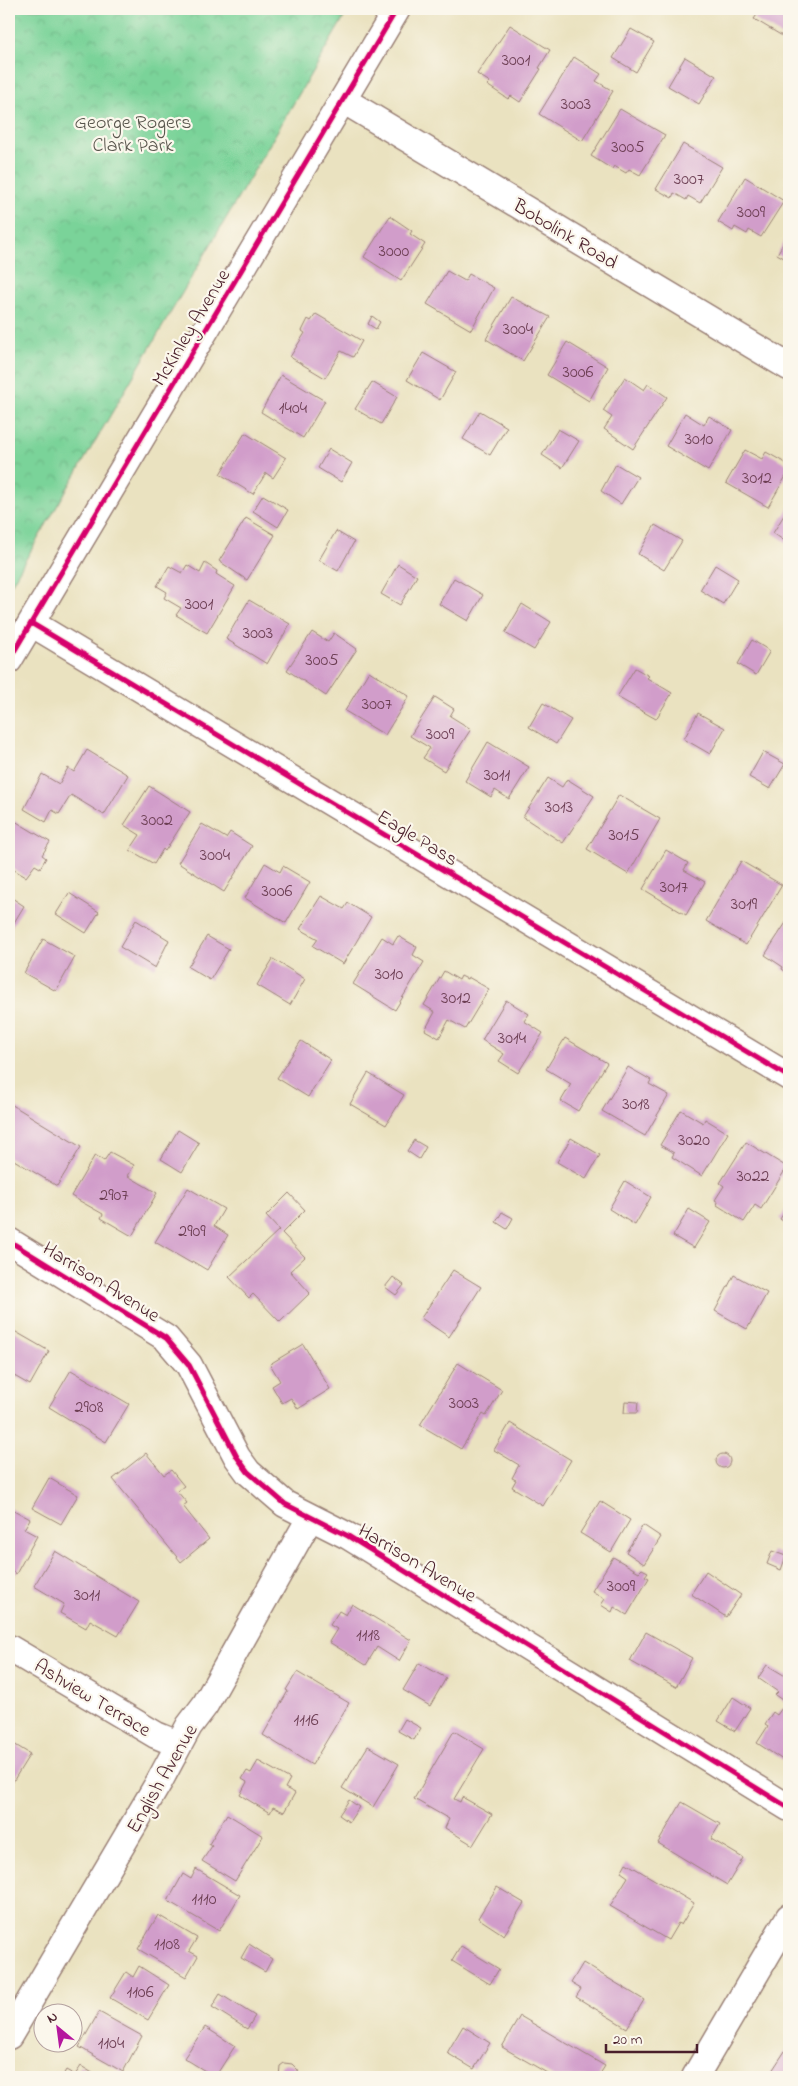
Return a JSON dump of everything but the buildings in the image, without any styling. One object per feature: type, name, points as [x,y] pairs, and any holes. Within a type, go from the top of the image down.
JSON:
[{"type":"street","name":"McKinley Avenue","points":[[9,660],[397,9]]},
{"type":"street","name":"Bobolink Road","points":[[343,100],[789,367]]},
{"type":"street","name":"Eagle Pass","points":[[31,623],[789,1077]]},
{"type":"street","name":"Harrison Avenue","points":[[9,1241],[166,1338],[189,1365],[236,1457],[248,1472],[285,1504],[348,1536],[789,1808]]},
{"type":"street","name":"English Avenue","points":[[9,2036],[159,1782],[178,1744],[205,1705],[310,1518]]},
{"type":"street","name":"Ashview Terrace","points":[[9,1648],[156,1735],[178,1744]]},
{"type":"street","points":[[695,2077],[789,1917]]},
{"type":"green space","name":"George Rogers Clark Park","points":[[9,9],[349,9],[9,588]]},
{"type":"cycle path","points":[[9,660],[397,9]]},
{"type":"cycle path","points":[[31,623],[789,1077]]},
{"type":"cycle path","points":[[9,1241],[166,1338],[189,1365],[237,1457],[248,1472],[285,1504],[348,1536],[789,1808]]}]
